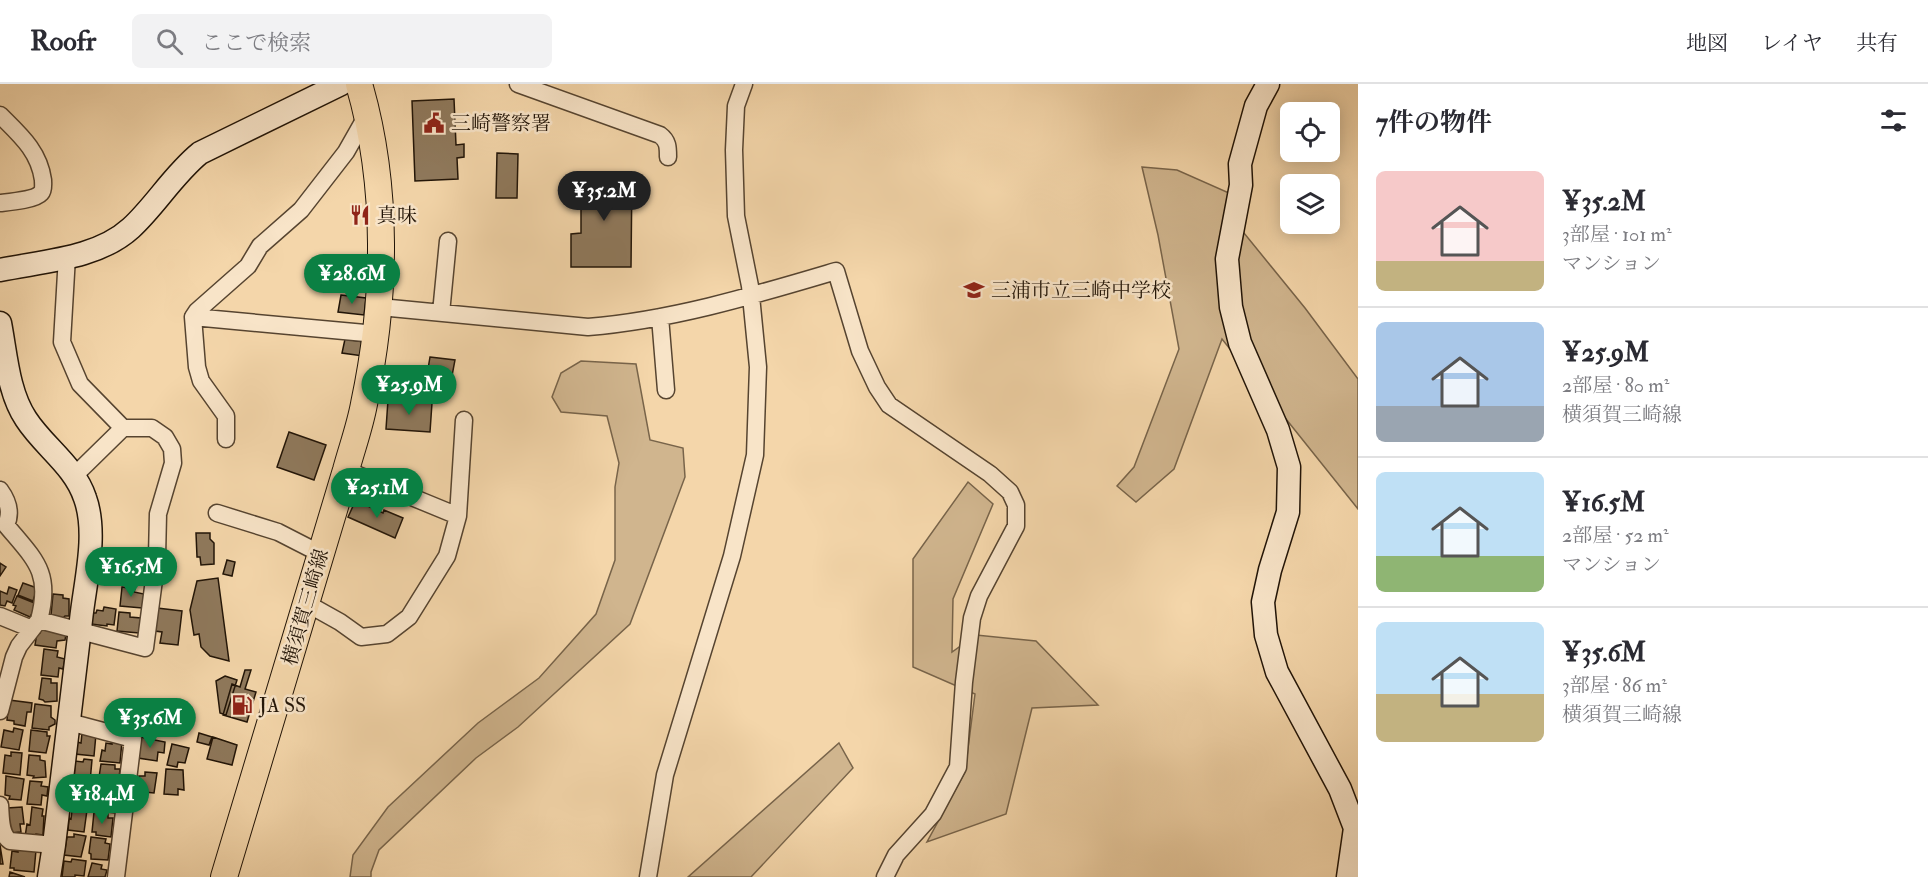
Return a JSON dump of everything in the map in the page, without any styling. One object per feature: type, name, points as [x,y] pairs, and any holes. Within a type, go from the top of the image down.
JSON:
[{"type":"main road","name":"横須賀三崎線","points":[[224,877],[364,407],[380,307],[380,234],[374,153],[359,84]]},
{"type":"street","points":[[0,270],[103,246],[129,229],[185,166],[200,153],[341,84]]},
{"type":"street","points":[[518,84],[660,135],[666,140],[668,157]]},
{"type":"street","points":[[648,877],[665,775],[732,555],[755,455],[758,367],[750,296],[736,216],[734,150],[736,106],[744,84]]},
{"type":"street","points":[[1268,84],[1256,106],[1240,164],[1241,185],[1227,259],[1231,306],[1240,343],[1278,430],[1289,467],[1288,512],[1270,570],[1263,602],[1266,635],[1277,672],[1340,789],[1355,828],[1347,877]]},
{"type":"street","points":[[0,115],[35,154],[41,166],[44,188],[35,197],[0,203]]},
{"type":"street","points":[[226,439],[225,416],[201,381],[197,367],[193,317],[248,266],[260,246],[301,210],[346,153],[367,115]]},
{"type":"street","points":[[441,313],[448,241]]},
{"type":"street","points":[[67,256],[62,342],[80,384],[123,429]]},
{"type":"street","points":[[380,307],[588,327],[660,317],[750,296],[836,271],[860,351],[877,387],[889,405],[990,474],[1010,492],[1017,505],[1017,526],[979,596],[972,618],[964,682],[958,767],[933,814],[896,855],[885,877]]},
{"type":"street","points":[[193,317],[376,334]]},
{"type":"street","points":[[660,317],[666,390]]},
{"type":"street","points":[[1,331],[12,388],[19,408],[34,431],[75,476],[85,497],[91,528],[49,877]]},
{"type":"street","points":[[306,603],[340,622],[361,638],[387,634],[408,617],[447,556],[458,516],[464,420]]},
{"type":"street","points":[[0,616],[35,624],[80,630],[144,648],[157,556],[158,514],[173,463],[172,449],[165,436],[153,429],[123,429],[75,476]]},
{"type":"street","points":[[346,470],[458,516]]},
{"type":"street","points":[[0,490],[8,503],[9,512],[3,527],[31,555],[40,571],[45,593],[35,624],[14,657],[0,711]]},
{"type":"street","points":[[217,513],[278,532],[321,554]]},
{"type":"street","points":[[69,722],[134,739],[117,877]]},
{"type":"street","points":[[0,805],[2,834],[5,838],[10,841],[54,845]]},
{"type":"shaded area","points":[[1142,167],[1177,170],[1229,193],[1235,222],[1305,308],[1358,379],[1358,509],[1222,339],[1174,469],[1136,502],[1117,486],[1134,467],[1179,349],[1158,235]]},
{"type":"shaded area","points":[[581,361],[636,364],[650,440],[683,448],[685,477],[630,624],[518,727],[476,758],[379,850],[371,877],[350,877],[353,855],[388,807],[478,723],[539,678],[596,614],[615,560],[615,487],[619,463],[607,416],[561,412],[552,397],[561,373]]},
{"type":"shaded area","points":[[968,482],[993,504],[953,599],[952,652],[976,635],[1036,641],[1098,705],[1032,708],[1006,814],[927,842],[965,772],[975,694],[913,667],[913,559]]},
{"type":"shaded area","points":[[839,743],[853,768],[751,877],[688,877]]},
{"type":"building","name":"三崎警察署","points":[[454,99],[456,145],[464,144],[464,157],[457,158],[458,179],[415,181],[412,101]]},
{"type":"building","points":[[497,153],[518,154],[517,198],[496,198]]},
{"type":"building","points":[[581,173],[632,173],[631,267],[571,267],[571,234],[581,233]]},
{"type":"building","points":[[341,295],[366,298],[364,315],[338,312]]},
{"type":"building","points":[[345,339],[364,342],[363,356],[342,353]]},
{"type":"building","points":[[430,357],[455,360],[448,397],[424,393]]},
{"type":"building","points":[[388,400],[432,403],[430,432],[386,429]]},
{"type":"building","points":[[289,432],[326,445],[314,480],[277,467]]},
{"type":"building","points":[[359,502],[383,513],[384,510],[403,518],[395,538],[348,517],[354,504],[358,506]]},
{"type":"building","points":[[196,533],[210,533],[210,539],[214,543],[214,564],[201,565],[200,557],[197,557]]},
{"type":"building","points":[[227,560],[235,562],[232,576],[223,574]]},
{"type":"building","points":[[0,563],[6,567],[0,576]]},
{"type":"building","points":[[218,578],[229,661],[210,656],[201,647],[199,634],[194,635],[190,610],[197,581]]},
{"type":"building","points":[[23,583],[37,588],[33,601],[18,595]]},
{"type":"building","points":[[9,587],[17,590],[12,603],[7,601],[5,606],[0,605],[0,591],[7,594]]},
{"type":"building","points":[[122,587],[135,589],[134,592],[144,594],[142,608],[120,606]]},
{"type":"building","points":[[53,594],[63,595],[63,598],[69,599],[69,616],[63,618],[51,615]]},
{"type":"building","points":[[17,596],[37,604],[30,617],[14,610],[16,606],[13,605]]},
{"type":"building","points":[[104,607],[116,609],[114,625],[91,624],[93,613],[97,610],[103,611]]},
{"type":"building","points":[[157,608],[182,611],[178,645],[160,643],[162,632],[155,631]]},
{"type":"building","points":[[119,612],[130,613],[130,617],[141,618],[139,633],[117,631]]},
{"type":"building","points":[[41,629],[63,632],[66,634],[65,640],[57,641],[56,648],[35,645],[37,633],[40,633]]},
{"type":"building","points":[[44,649],[58,651],[57,657],[65,659],[63,669],[59,668],[58,677],[41,675]]},
{"type":"building","points":[[245,670],[251,670],[245,689],[256,692],[247,722],[223,715],[232,684],[240,687]]},
{"type":"building","points":[[225,676],[237,680],[226,715],[220,713],[216,681]]},
{"type":"building","points":[[42,678],[51,679],[51,683],[57,683],[57,701],[45,702],[39,699]]},
{"type":"building","points":[[9,700],[32,703],[31,712],[27,712],[25,726],[7,720]]},
{"type":"building","points":[[35,704],[51,706],[51,717],[55,720],[55,724],[49,727],[49,730],[32,728]]},
{"type":"building","points":[[14,728],[23,730],[19,750],[1,747],[4,730],[13,732]]},
{"type":"building","points":[[31,730],[47,732],[47,736],[50,736],[46,753],[29,751]]},
{"type":"building","points":[[82,733],[96,734],[94,756],[75,754],[77,742],[81,743]]},
{"type":"building","points":[[199,733],[212,737],[209,745],[197,742]]},
{"type":"building","points":[[140,737],[165,742],[164,753],[158,752],[157,761],[138,758]]},
{"type":"building","points":[[213,737],[237,745],[232,765],[207,759]]},
{"type":"building","points":[[112,740],[122,741],[120,763],[100,761],[106,743],[112,744]]},
{"type":"building","points":[[172,744],[189,748],[185,763],[178,762],[177,767],[167,765]]},
{"type":"building","points":[[11,752],[22,753],[20,775],[3,773],[5,755],[11,756]]},
{"type":"building","points":[[29,755],[40,756],[40,760],[45,761],[46,777],[33,778],[34,776],[27,775]]},
{"type":"building","points":[[84,759],[92,760],[90,782],[74,780],[75,761],[83,762]]},
{"type":"building","points":[[101,764],[115,765],[115,769],[120,769],[118,788],[98,784]]},
{"type":"building","points":[[166,769],[183,770],[184,790],[178,789],[178,795],[164,794]]},
{"type":"building","points":[[145,772],[157,773],[154,793],[134,791],[136,781],[139,782],[139,776],[145,776]]},
{"type":"building","points":[[6,776],[24,779],[21,800],[9,799],[10,796],[5,795]]},
{"type":"building","points":[[30,781],[42,782],[41,786],[48,787],[47,796],[42,795],[41,805],[27,804]]},
{"type":"building","points":[[73,782],[93,784],[92,791],[89,791],[88,806],[78,805],[78,801],[71,801]]},
{"type":"building","points":[[97,788],[112,790],[112,795],[116,795],[115,813],[97,811],[97,805],[95,805]]},
{"type":"building","points":[[22,807],[24,824],[20,824],[21,832],[10,833],[7,808]]},
{"type":"building","points":[[32,807],[43,809],[42,816],[44,816],[43,835],[36,834],[36,838],[25,837],[27,824],[30,825]]},
{"type":"building","points":[[77,809],[87,810],[84,832],[68,830],[72,811],[77,812]]},
{"type":"building","points":[[94,812],[108,814],[108,818],[113,818],[111,837],[96,835],[96,832],[92,832]]},
{"type":"building","points":[[74,834],[86,836],[81,857],[64,855],[67,837],[74,837]]},
{"type":"building","points":[[91,837],[106,839],[105,843],[110,844],[108,860],[91,859],[89,853]]},
{"type":"building","points":[[0,845],[3,864],[0,864]]},
{"type":"building","points":[[18,849],[36,850],[34,872],[10,868],[12,851],[18,852]]},
{"type":"building","points":[[72,859],[86,861],[84,876],[62,877],[64,861],[71,862]]},
{"type":"building","points":[[92,863],[102,865],[101,869],[107,870],[105,877],[88,877]]},
{"type":"building","points":[[10,872],[25,877],[9,877]]},
{"type":"place","name":"三崎警察署","points":[[434,123]]},
{"type":"place","name":"真味","points":[[360,215]]},
{"type":"place","name":"三浦市立三崎中学校","points":[[974,290]]},
{"type":"place","name":"JA SS","points":[[242,705]]}]
